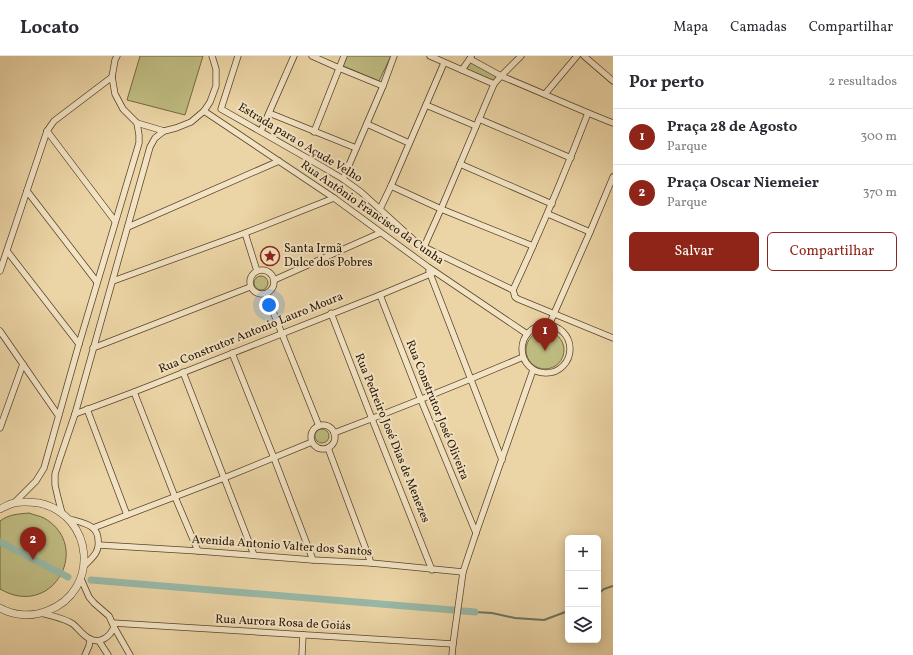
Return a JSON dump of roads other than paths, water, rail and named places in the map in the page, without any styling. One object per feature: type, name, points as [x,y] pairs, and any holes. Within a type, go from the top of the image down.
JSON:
[{"type":"street","points":[[117,56],[112,77],[115,94],[123,109],[137,123],[164,131]]},
{"type":"street","points":[[62,513],[55,485],[55,474],[75,414],[150,147],[155,138],[164,131],[191,122],[204,111],[210,102],[216,86],[216,69],[212,56]]},
{"type":"street","name":"Estrada para o Açude Velho","points":[[238,56],[221,109],[343,179],[361,192],[415,241],[424,247],[513,290],[515,297],[518,299],[613,338]]},
{"type":"street","points":[[261,131],[294,56]]},
{"type":"street","points":[[312,56],[383,86]]},
{"type":"street","points":[[314,132],[344,56]]},
{"type":"street","points":[[343,179],[383,86],[394,56]]},
{"type":"street","points":[[430,56],[494,84]]},
{"type":"street","points":[[424,247],[494,84],[521,56]]},
{"type":"street","points":[[545,94],[577,56]]},
{"type":"street","points":[[584,56],[613,82]]},
{"type":"street","points":[[462,70],[471,57],[501,76],[613,123]]},
{"type":"street","points":[[380,209],[444,62]]},
{"type":"street","points":[[0,271],[47,131],[54,121],[112,77]]},
{"type":"street","points":[[426,105],[476,126]]},
{"type":"street","name":"Rua Antônio Francisco da Cunha","points":[[204,111],[334,198],[428,267],[432,273],[527,334]]},
{"type":"street","points":[[269,113],[356,148]]},
{"type":"street","points":[[513,290],[548,214],[588,113]]},
{"type":"street","points":[[479,119],[571,158]]},
{"type":"street","points":[[14,503],[36,481],[44,468],[78,344],[139,143],[137,123]]},
{"type":"street","points":[[367,124],[409,143]]},
{"type":"street","points":[[47,131],[115,221]]},
{"type":"street","points":[[128,227],[279,161]]},
{"type":"street","points":[[460,164],[552,204]]},
{"type":"street","points":[[549,325],[613,177]]},
{"type":"street","points":[[391,186],[533,246]]},
{"type":"street","points":[[27,190],[97,282]]},
{"type":"street","points":[[113,281],[245,233],[334,198]]},
{"type":"street","points":[[548,214],[590,232]]},
{"type":"street","points":[[245,233],[257,271]]},
{"type":"street","points":[[274,280],[380,233]]},
{"type":"street","points":[[7,251],[78,344]]},
{"type":"street","points":[[260,270],[268,272],[274,280],[273,287],[266,294],[258,294],[250,287],[251,276],[260,270]]},
{"type":"street","points":[[432,273],[502,460]]},
{"type":"street","name":"Rua Construtor Antonio Lauro Moura","points":[[75,414],[380,295],[432,273]]},
{"type":"street","points":[[93,348],[250,287]]},
{"type":"street","points":[[266,294],[319,426]]},
{"type":"street","name":"Rua Construtor José Oliveira","points":[[380,295],[421,400],[476,533]]},
{"type":"street","name":"Rua Pedreiro José Dias de Menezes","points":[[331,314],[432,570]]},
{"type":"street","points":[[549,325],[557,327],[568,338],[570,354],[567,361],[556,372],[540,373],[533,370],[526,364],[522,357],[521,349],[523,341],[531,329],[537,326],[549,325]]},
{"type":"street","points":[[0,331],[58,415]]},
{"type":"street","points":[[232,353],[274,458],[312,560]]},
{"type":"street","points":[[334,433],[471,380],[522,357]]},
{"type":"street","points":[[0,428],[23,364]]},
{"type":"street","points":[[452,655],[463,572],[533,370]]},
{"type":"street","points":[[183,372],[254,555]]},
{"type":"street","points":[[134,392],[198,551]]},
{"type":"street","points":[[87,409],[127,515]]},
{"type":"street","points":[[322,425],[329,427],[334,433],[333,443],[328,448],[322,449],[316,447],[312,442],[311,434],[315,428],[319,426],[322,425]]},
{"type":"street","points":[[93,528],[224,478],[312,442]]},
{"type":"street","points":[[328,448],[371,563]]},
{"type":"street","points":[[0,508],[14,503],[31,502],[47,505],[62,513],[69,519],[79,533],[84,549],[84,566],[81,579],[74,591],[65,601],[54,609],[28,615],[14,614],[0,609]]},
{"type":"street","points":[[69,519],[93,528],[98,535],[99,546],[95,555],[84,566]]},
{"type":"street","name":"Avenida Antonio Valter dos Santos","points":[[99,546],[371,563],[463,572]]},
{"type":"street","points":[[81,579],[89,597],[109,616],[130,655]]},
{"type":"street","points":[[41,613],[65,620],[74,625],[90,639],[99,641],[110,636],[113,625]]},
{"type":"street","name":"Rua Aurora Rosa de Goiás","points":[[113,625],[453,644]]},
{"type":"street","points":[[302,655],[303,635]]},
{"type":"street","points":[[85,655],[90,639]]},
{"type":"street","points":[[99,641],[108,655]]},
{"type":"waterway","points":[[0,542],[68,577]]},
{"type":"waterway","points":[[91,580],[453,610]]},
{"type":"waterway","points":[[601,592],[613,586]]},
{"type":"waterway","points":[[463,611],[475,612]]},
{"type":"waterway","points":[[475,612],[492,613],[515,618],[544,620],[565,612]]},
{"type":"place","name":"Santa Irmã Dulce dos Pobres","points":[[270,256]]},
{"type":"place","name":"Praça 28 de Agosto","points":[[545,351]]},
{"type":"place","name":"Praça Oscar Niemeier","points":[[33,560]]}]
